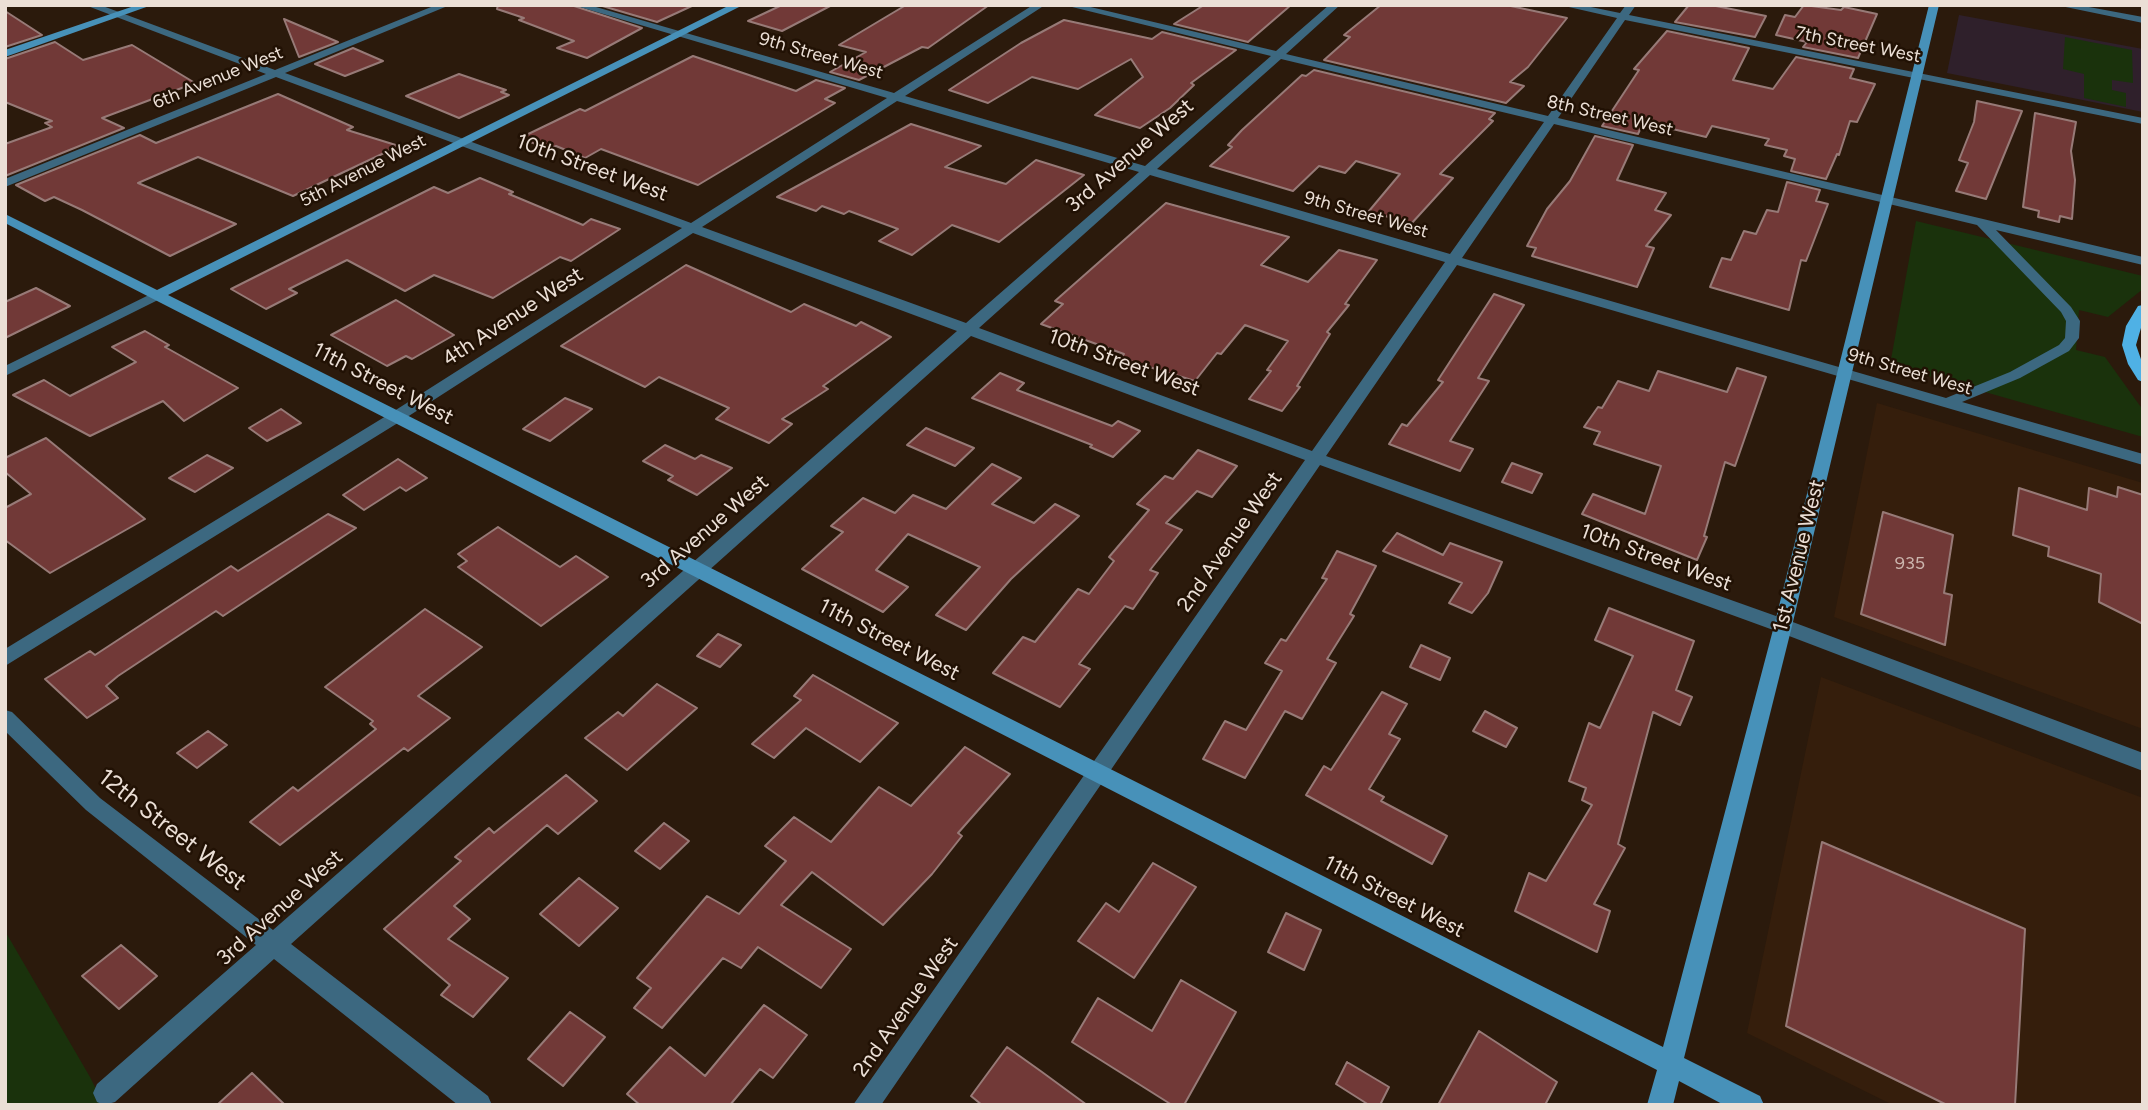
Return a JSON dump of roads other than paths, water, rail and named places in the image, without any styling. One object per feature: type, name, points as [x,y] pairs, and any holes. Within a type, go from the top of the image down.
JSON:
[{"type":"main road","points":[[2143,309],[2133,326],[2129,345],[2135,364],[2143,377]]},
{"type":"street","name":"10th Street West","points":[[90,5],[1316,458],[1783,626],[2143,762]]},
{"type":"street","points":[[5,54],[147,5]]},
{"type":"street","name":"6th Avenue West","points":[[5,183],[445,5]]},
{"type":"street","name":"9th Street West","points":[[578,5],[2143,460]]},
{"type":"street","name":"5th Avenue West","points":[[5,372],[738,5]]},
{"type":"street","name":"4th Avenue West","points":[[5,659],[396,416],[1040,5]]},
{"type":"street","name":"8th Street West","points":[[1069,5],[2143,261]]},
{"type":"street","name":"3rd Avenue West","points":[[106,1093],[1335,5]]},
{"type":"street","name":"7th Street West","points":[[1565,5],[1627,11],[2143,121]]},
{"type":"street","name":"1st Avenue West","points":[[1660,1105],[1783,626],[1934,5]]},
{"type":"street","points":[[2061,5],[2143,20]]},
{"type":"street","name":"2nd Avenue West","points":[[866,1105],[1627,11]]},
{"type":"street","name":"11th Street West","points":[[5,218],[1751,1105]]},
{"type":"street","points":[[1946,402],[2015,375],[2064,348],[2072,338],[2073,321],[2066,310],[1982,223]]},
{"type":"street","name":"12th Street West","points":[[5,718],[93,804],[479,1105]]}]
